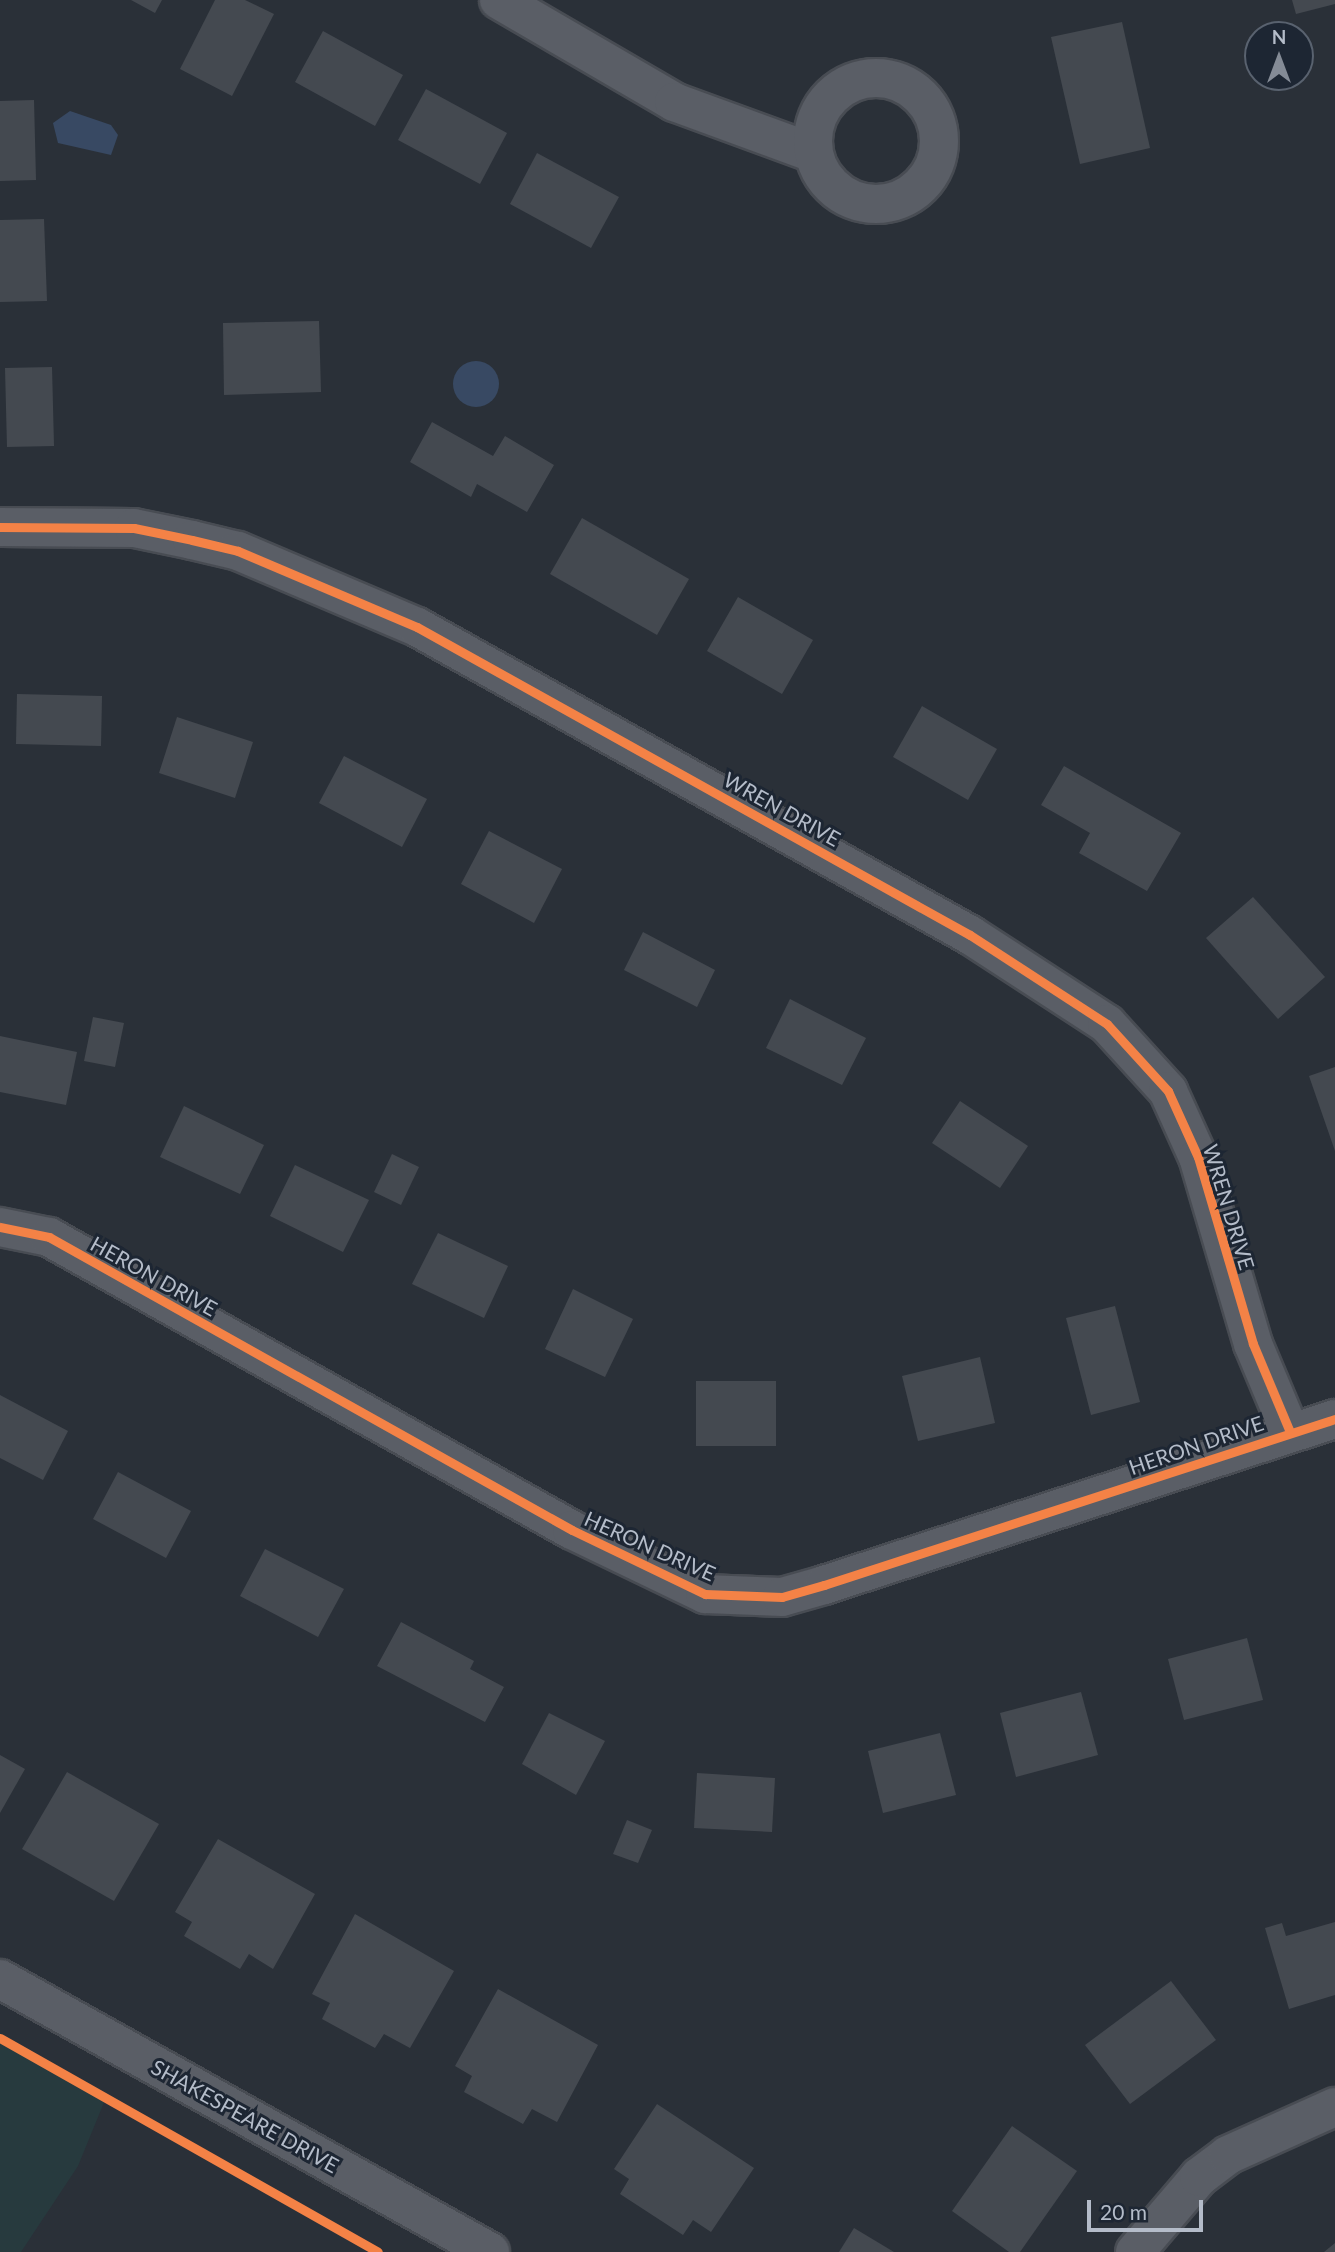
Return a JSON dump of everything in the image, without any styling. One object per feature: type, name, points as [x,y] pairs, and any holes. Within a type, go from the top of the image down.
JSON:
[{"type":"street","points":[[499,0],[674,102],[813,153]]},
{"type":"street","name":"WREN DRIVE","points":[[0,527],[134,528],[238,551],[417,627],[970,935],[1107,1024],[1173,1102],[1198,1157],[1253,1344],[1290,1432]]},
{"type":"street","name":"HERON DRIVE","points":[[0,1227],[49,1237],[572,1530],[705,1594],[782,1597],[1335,1419]]},
{"type":"street","name":"SHAKESPEARE DRIVE","points":[[0,1979],[490,2252]]},
{"type":"street","points":[[1135,2252],[1183,2194],[1228,2155],[1335,2108]]},
{"type":"green space","points":[[0,2033],[105,2100],[78,2166],[21,2252],[0,2252]]},
{"type":"water","points":[[70,111],[111,125],[118,135],[111,155],[58,143],[53,123]]},
{"type":"water","points":[[476,361],[492,368],[499,384],[492,400],[476,407],[460,400],[453,384],[460,368]]},
{"type":"building","points":[[131,0],[162,0],[155,13]]},
{"type":"building","points":[[215,0],[245,0],[274,14],[232,96],[180,69]]},
{"type":"building","points":[[1292,0],[1335,0],[1335,4],[1296,14]]},
{"type":"building","points":[[1122,22],[1150,148],[1080,164],[1051,37]]},
{"type":"building","points":[[323,31],[403,75],[375,126],[295,82]]},
{"type":"building","points":[[426,89],[507,133],[480,184],[398,140]]},
{"type":"building","points":[[34,100],[36,180],[0,181],[0,101]]},
{"type":"building","points":[[537,153],[619,197],[591,248],[510,204]]},
{"type":"building","points":[[44,219],[47,301],[0,302],[0,220]]},
{"type":"building","points":[[319,321],[321,392],[224,395],[223,323]]},
{"type":"building","points":[[52,367],[54,446],[7,447],[5,368]]},
{"type":"building","points":[[432,422],[493,456],[505,436],[554,465],[527,512],[477,484],[471,497],[410,462]]},
{"type":"building","points":[[582,518],[689,579],[657,635],[550,574]]},
{"type":"building","points":[[738,597],[813,640],[782,694],[707,651]]},
{"type":"building","points":[[17,694],[102,696],[101,746],[16,744]]},
{"type":"building","points":[[922,706],[997,749],[968,800],[893,757]]},
{"type":"building","points":[[177,717],[253,742],[235,798],[159,773]]},
{"type":"building","points":[[344,756],[427,799],[402,847],[319,803]]},
{"type":"building","points":[[1064,766],[1181,833],[1147,891],[1079,853],[1090,833],[1041,805]]},
{"type":"building","points":[[489,831],[562,869],[534,923],[461,884]]},
{"type":"building","points":[[1253,897],[1325,977],[1278,1019],[1206,938]]},
{"type":"building","points":[[643,932],[715,970],[697,1007],[624,970]]},
{"type":"building","points":[[790,999],[866,1038],[842,1085],[766,1048]]},
{"type":"building","points":[[93,1017],[124,1023],[115,1067],[84,1061]]},
{"type":"building","points":[[0,1036],[77,1052],[66,1105],[0,1092]]},
{"type":"building","points":[[1335,1067],[1335,1151],[1309,1076]]},
{"type":"building","points":[[960,1101],[1028,1146],[1000,1188],[932,1143]]},
{"type":"building","points":[[184,1106],[264,1145],[240,1194],[160,1157]]},
{"type":"building","points":[[392,1154],[419,1167],[401,1205],[374,1192]]},
{"type":"building","points":[[295,1165],[369,1200],[343,1252],[270,1216]]},
{"type":"building","points":[[438,1233],[508,1266],[484,1318],[412,1284]]},
{"type":"building","points":[[573,1289],[633,1319],[605,1377],[545,1349]]},
{"type":"building","points":[[1115,1306],[1140,1402],[1091,1415],[1066,1318]]},
{"type":"building","points":[[980,1357],[995,1423],[918,1441],[902,1376]]},
{"type":"building","points":[[696,1381],[776,1381],[776,1446],[696,1446]]},
{"type":"building","points":[[0,1395],[68,1431],[43,1480],[0,1458]]},
{"type":"building","points":[[118,1472],[191,1511],[166,1558],[93,1519]]},
{"type":"building","points":[[265,1549],[344,1589],[318,1637],[240,1596]]},
{"type":"building","points":[[401,1622],[474,1661],[470,1669],[504,1687],[485,1722],[377,1666]]},
{"type":"building","points":[[1247,1638],[1263,1700],[1184,1720],[1168,1659]]},
{"type":"building","points":[[1081,1692],[1098,1755],[1016,1777],[1000,1713]]},
{"type":"building","points":[[549,1713],[605,1741],[576,1795],[522,1764]]},
{"type":"building","points":[[940,1733],[956,1795],[883,1813],[868,1751]]},
{"type":"building","points":[[0,1755],[25,1769],[0,1813]]},
{"type":"building","points":[[67,1772],[159,1824],[114,1901],[22,1849]]},
{"type":"building","points":[[697,1773],[775,1778],[772,1832],[694,1828]]},
{"type":"building","points":[[627,1820],[652,1830],[638,1863],[613,1854]]},
{"type":"building","points":[[218,1839],[315,1894],[273,1969],[249,1954],[240,1969],[184,1936],[192,1922],[175,1912]]},
{"type":"building","points":[[355,1914],[454,1971],[410,2048],[384,2034],[375,2048],[322,2019],[330,2003],[312,1994]]},
{"type":"building","points":[[1335,1922],[1335,1995],[1289,2009],[1265,1928],[1282,1923],[1286,1936]]},
{"type":"building","points":[[1171,1981],[1216,2040],[1130,2104],[1085,2045]]},
{"type":"building","points":[[498,1989],[598,2045],[557,2122],[532,2109],[523,2124],[464,2092],[472,2076],[455,2066]]},
{"type":"building","points":[[657,2104],[754,2168],[711,2232],[693,2220],[683,2235],[620,2194],[629,2179],[614,2169]]},
{"type":"building","points":[[1012,2126],[1077,2171],[1020,2252],[1009,2252],[952,2211]]},
{"type":"building","points":[[854,2228],[894,2252],[839,2252]]},
{"type":"building","points":[[1335,2243],[1335,2252],[1324,2252]]},
{"type":"cycle path","points":[[0,527],[134,528],[238,551],[417,627],[970,935],[1107,1024],[1168,1091],[1198,1157],[1253,1344],[1290,1432]]},
{"type":"cycle path","points":[[0,1227],[49,1237],[572,1530],[705,1594],[782,1597],[1335,1419]]},
{"type":"cycle path","points":[[0,2038],[378,2252]]}]
